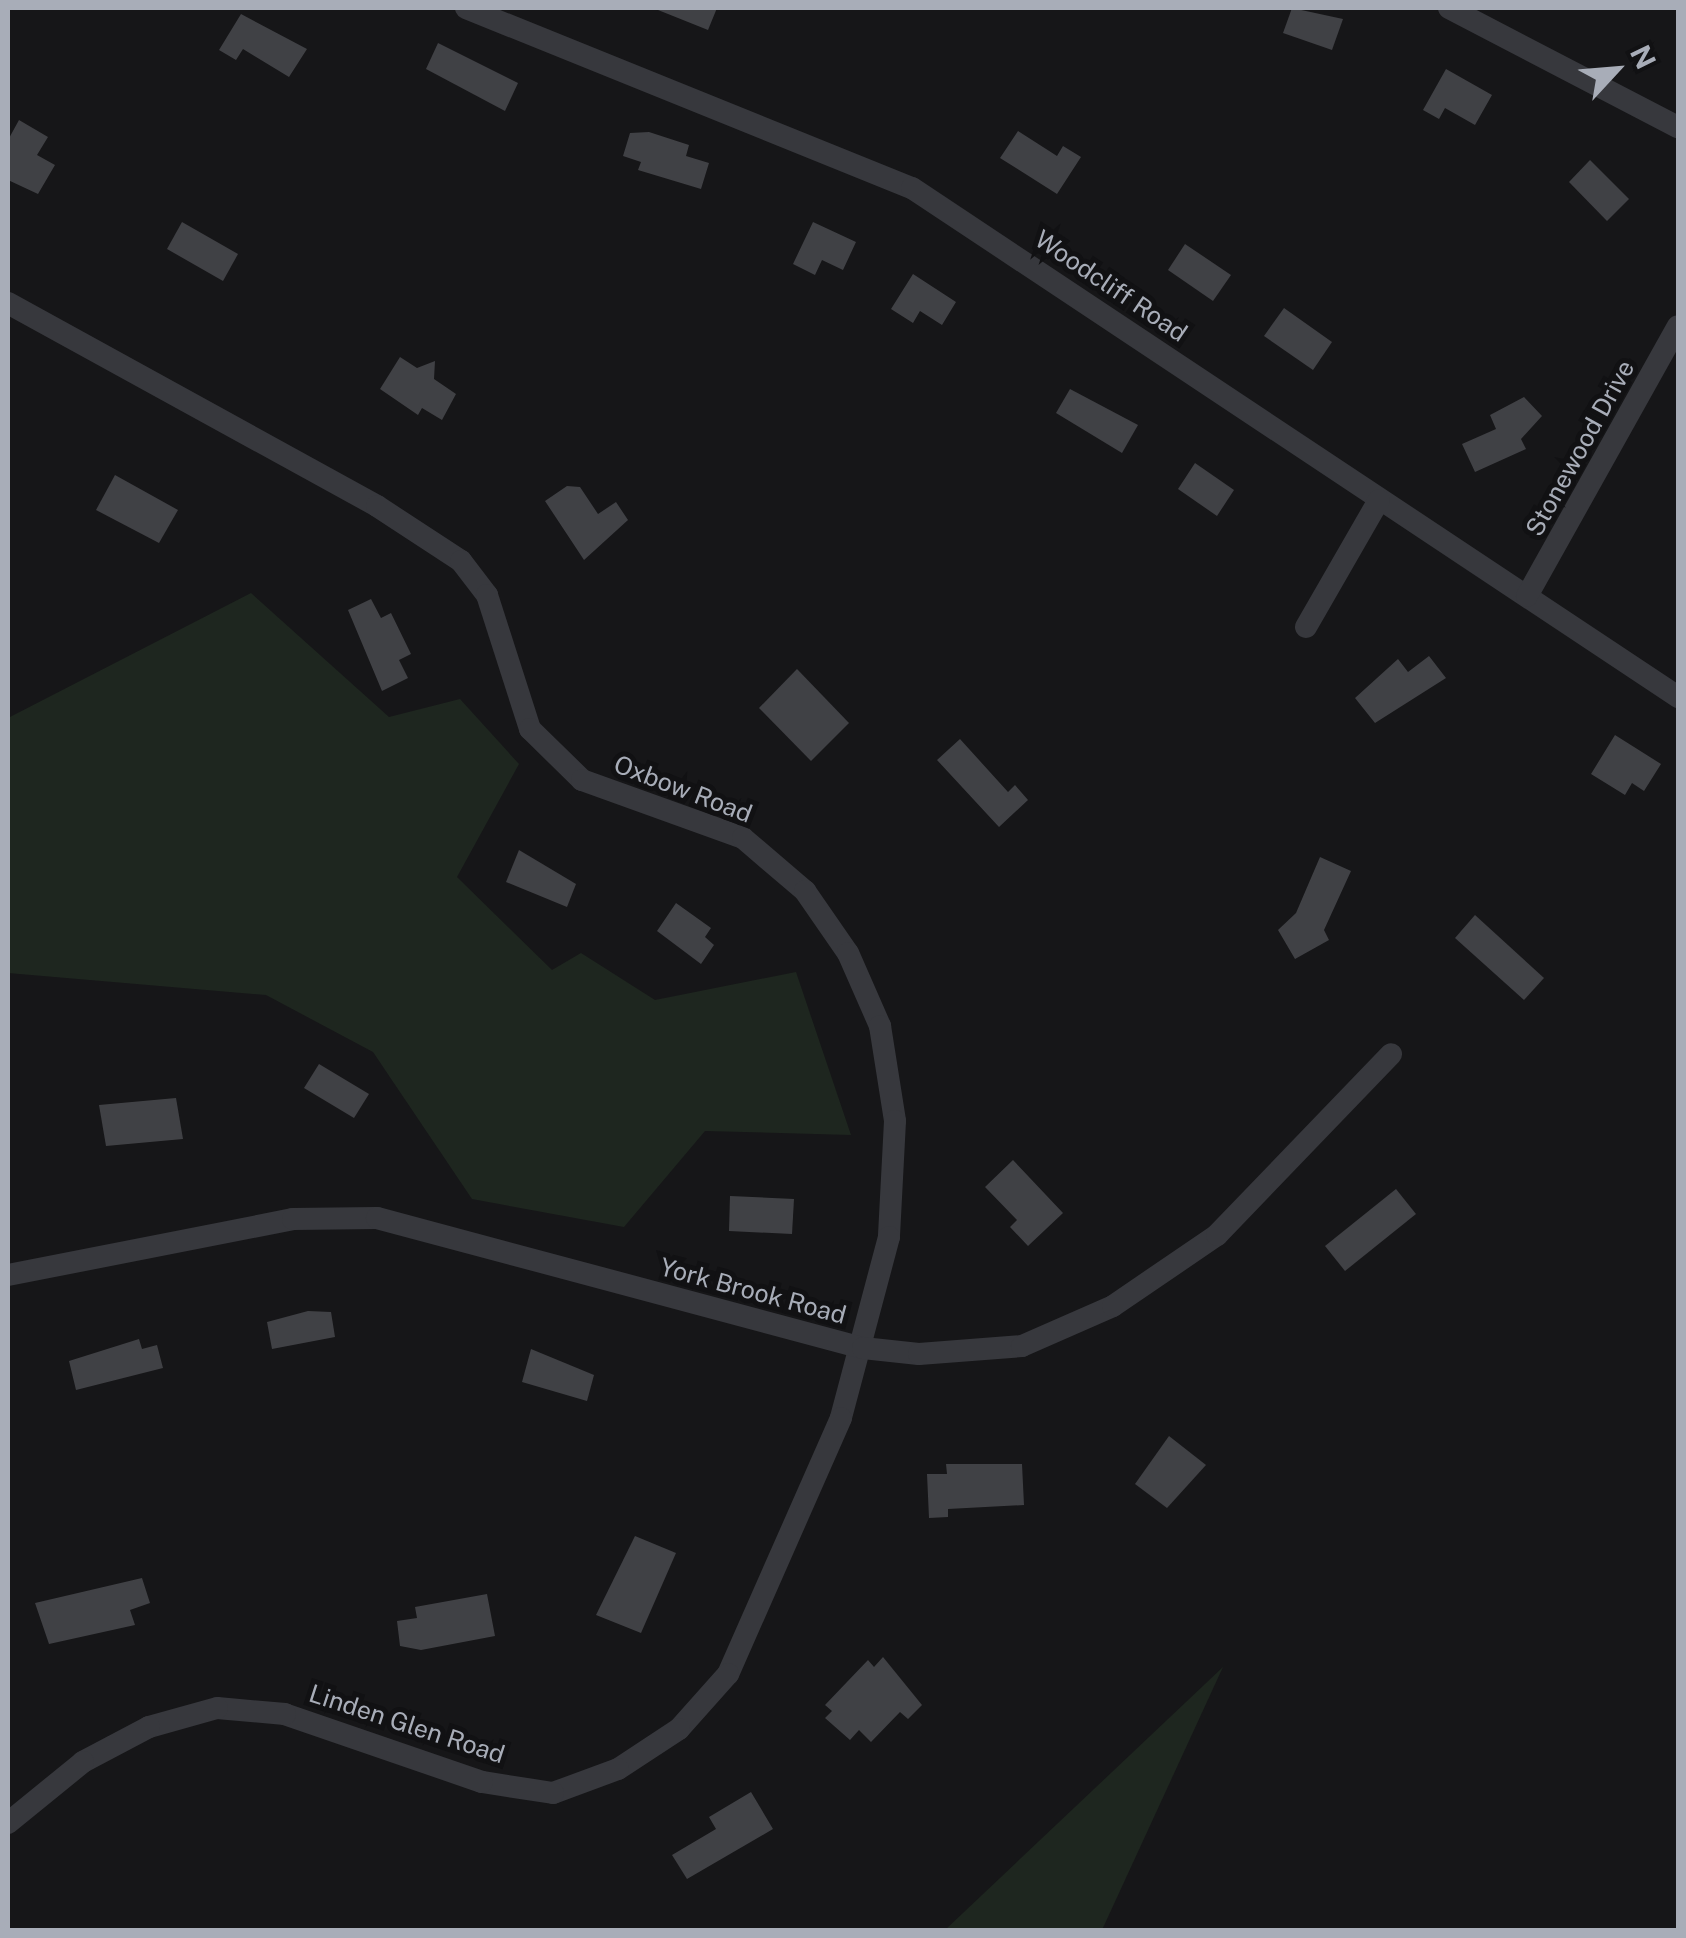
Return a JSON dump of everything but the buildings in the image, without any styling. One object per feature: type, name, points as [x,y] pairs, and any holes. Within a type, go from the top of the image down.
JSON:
[{"type":"street","name":"Woodcliff Road","points":[[466,8],[912,188],[1678,697]]},
{"type":"street","points":[[1449,8],[1678,127]]},
{"type":"street","name":"Oxbow Road","points":[[8,303],[377,506],[462,561],[487,595],[530,729],[570,769],[582,780],[743,838],[804,891],[848,953],[880,1026],[895,1121],[889,1236],[863,1348]]},
{"type":"street","name":"Stonewood Drive","points":[[1528,596],[1678,326]]},
{"type":"street","points":[[1306,626],[1379,500]]},
{"type":"street","name":"York Brook Road","points":[[8,1276],[276,1221],[377,1218],[863,1348],[919,1354],[1022,1346],[1113,1306],[1217,1235],[1391,1054]]},
{"type":"street","name":"Linden Glen Road","points":[[8,1823],[82,1762],[149,1727],[217,1708],[285,1714],[517,1788],[553,1793],[618,1769],[679,1729],[728,1674],[842,1418],[863,1348]]},
{"type":"shaded area","points":[[251,593],[389,717],[460,699],[519,764],[457,877],[552,970],[581,953],[655,1000],[796,972],[851,1135],[705,1131],[624,1227],[472,1199],[373,1052],[266,995],[8,973],[8,718]]},
{"type":"shaded area","points":[[1223,1667],[1102,1930],[945,1930]]}]
